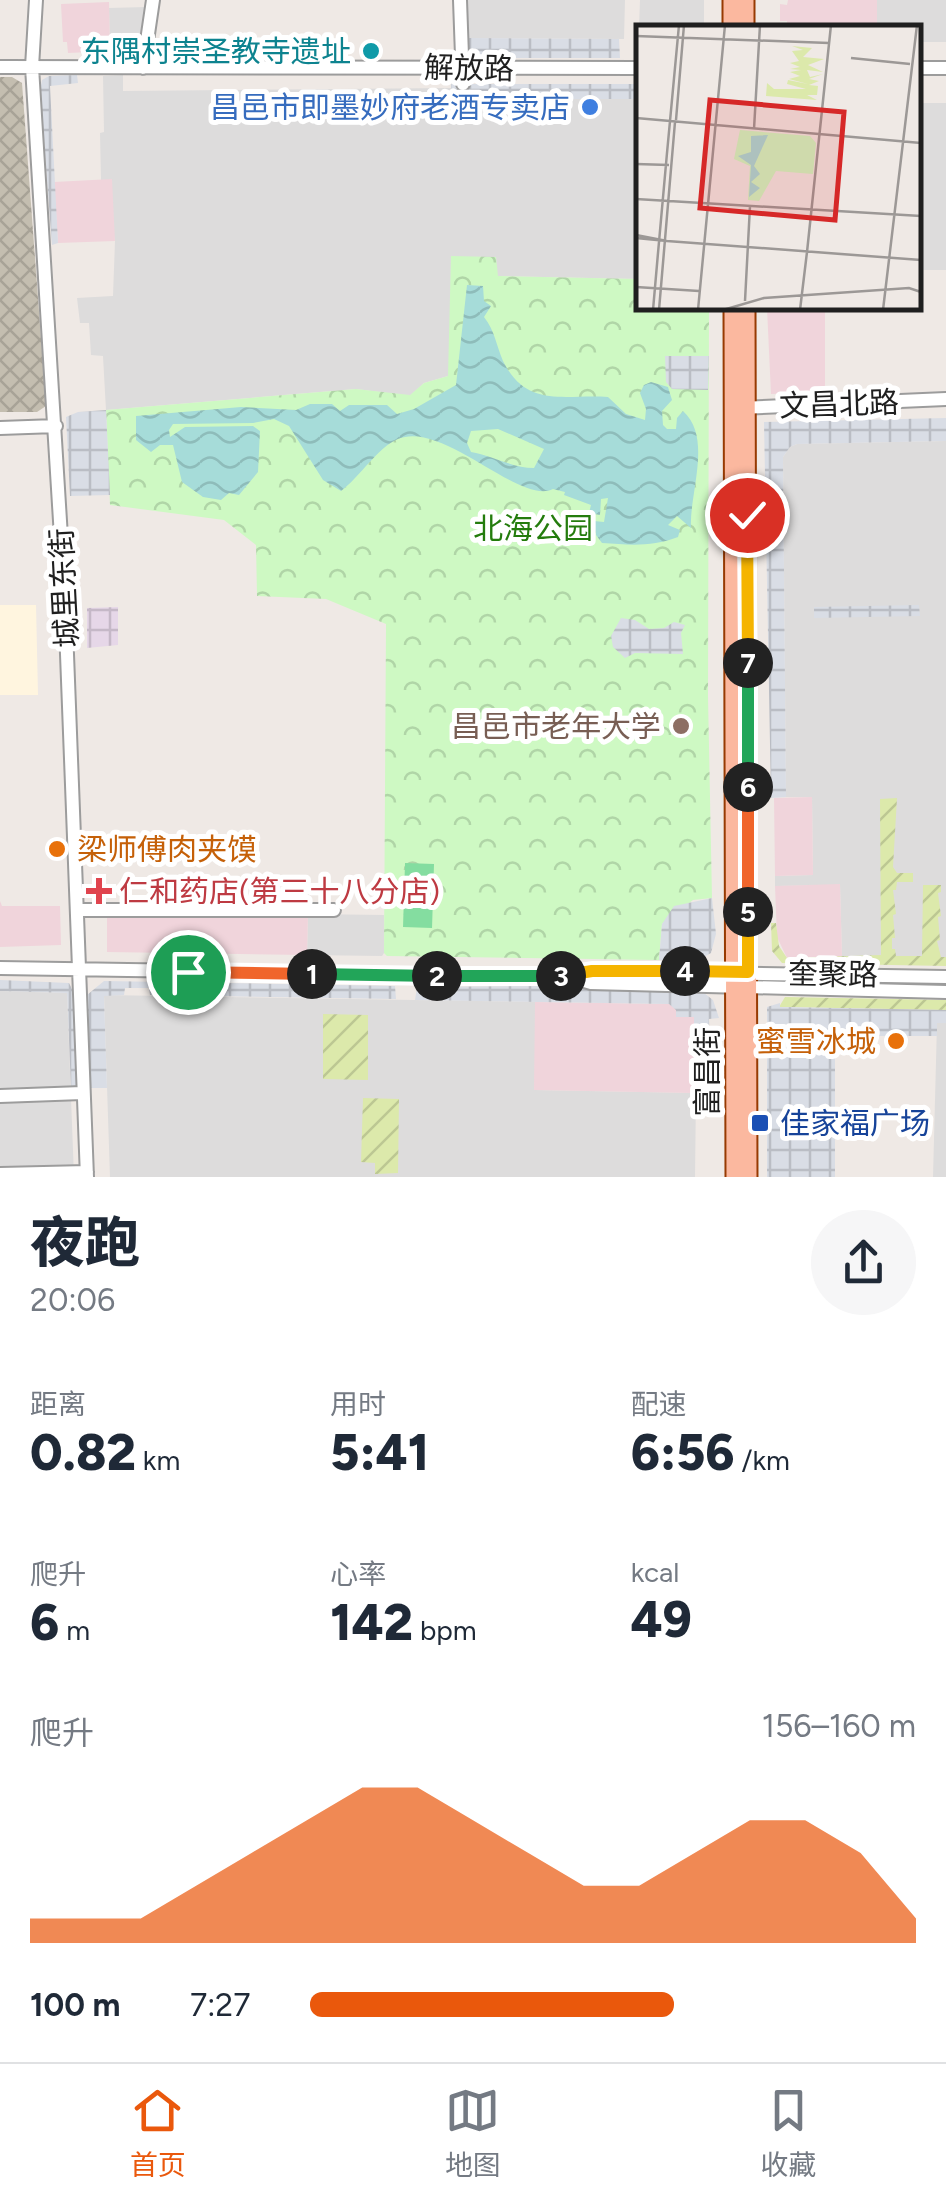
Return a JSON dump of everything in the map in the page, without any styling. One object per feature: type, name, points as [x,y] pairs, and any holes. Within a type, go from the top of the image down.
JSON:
[{"type":"main road","name":"富昌街","points":[[732,310],[739,408],[741,979],[749,1177]]},
{"type":"main road","name":"富昌街","points":[[739,408],[746,310]]},
{"type":"main road","name":"富昌街","points":[[734,1177],[741,979]]},
{"type":"street","name":"城里东街","points":[[36,0],[32,67],[56,426],[87,1174]]},
{"type":"street","points":[[143,68],[153,0]]},
{"type":"street","points":[[460,0],[462,84]]},
{"type":"street","name":"解放路","points":[[0,67],[636,68]]},
{"type":"street","name":"文昌北路","points":[[739,408],[946,400]]},
{"type":"street","points":[[0,428],[56,426]]},
{"type":"street","points":[[77,910],[334,910]]},
{"type":"street","name":"奎聚路","points":[[0,968],[568,976],[592,971],[741,979],[946,977]]},
{"type":"street","points":[[741,979],[946,992]]},
{"type":"street","points":[[0,1096],[82,1093]]},
{"type":"street","points":[[0,1174],[87,1174]]},
{"type":"shaded area","points":[[463,0],[468,0],[468,38],[619,39],[620,58],[463,58]]},
{"type":"shaded area","points":[[468,0],[625,0],[624,39],[468,38]]},
{"type":"shaded area","points":[[640,0],[704,0],[704,25],[639,25]]},
{"type":"shaded area","points":[[788,0],[877,0],[877,25],[787,25],[787,21],[780,21],[780,4],[787,5]]},
{"type":"shaded area","points":[[877,0],[946,0],[946,42],[921,42],[921,25],[877,25]]},
{"type":"shaded area","points":[[109,2],[110,51],[68,53],[67,42],[63,42],[61,4]]},
{"type":"shaded area","points":[[146,7],[141,51],[110,51],[109,8]]},
{"type":"shaded area","points":[[77,75],[78,83],[50,86],[58,243],[52,245],[40,90],[42,80],[49,76]]},
{"type":"shaded area","points":[[123,75],[123,91],[451,88],[452,99],[636,99],[636,279],[498,276],[448,376],[424,383],[410,396],[356,389],[106,410],[103,356],[91,355],[89,323],[80,323],[77,298],[113,296],[115,241],[101,180],[103,76]]},
{"type":"shaded area","points":[[0,77],[12,77],[22,83],[46,406],[37,412],[0,412]]},
{"type":"shaded area","points":[[451,84],[636,84],[636,99],[451,99]]},
{"type":"shaded area","points":[[921,103],[946,103],[946,270],[921,270]]},
{"type":"shaded area","points":[[112,179],[115,241],[58,243],[54,182]]},
{"type":"shaded area","points":[[767,310],[825,310],[825,392],[771,394]]},
{"type":"shaded area","points":[[665,356],[709,356],[708,390],[672,389],[666,382]]},
{"type":"shaded area","points":[[106,410],[110,495],[70,496],[66,417]]},
{"type":"shaded area","points":[[946,418],[946,441],[797,444],[783,457],[786,797],[771,798],[764,422]]},
{"type":"shaded area","points":[[946,441],[946,957],[842,957],[840,885],[775,886],[775,876],[813,875],[812,797],[786,797],[783,457],[797,444]]},
{"type":"shaded area","points":[[0,605],[36,605],[38,695],[0,695]]},
{"type":"shaded area","points":[[919,605],[920,616],[814,618],[814,607]]},
{"type":"shaded area","points":[[118,607],[118,645],[87,648],[87,608]]},
{"type":"shaded area","points":[[621,618],[635,620],[649,629],[664,628],[674,622],[685,625],[681,633],[683,654],[635,653],[625,658],[613,647],[611,636]]},
{"type":"shaded area","points":[[812,797],[813,875],[775,876],[774,798]]},
{"type":"shaded area","points":[[840,884],[842,957],[787,958],[777,937],[775,886]]},
{"type":"shaded area","points":[[712,898],[716,934],[711,953],[695,962],[659,960],[662,924],[674,906]]},
{"type":"shaded area","points":[[0,901],[2,906],[60,906],[61,945],[0,947]]},
{"type":"shaded area","points":[[107,914],[308,914],[307,955],[107,952]]},
{"type":"shaded area","points":[[308,914],[384,915],[384,953],[307,955]]},
{"type":"shaded area","points":[[0,980],[69,983],[73,991],[77,1087],[71,1088],[67,993],[0,991]]},
{"type":"shaded area","points":[[104,981],[395,986],[396,999],[150,995],[149,988],[125,988],[124,995],[104,996],[107,1088],[91,1088],[87,995]]},
{"type":"shaded area","points":[[554,986],[704,993],[713,1000],[719,1018],[709,1019],[711,1092],[694,1093],[694,1017],[676,1017],[676,1010],[669,1004],[415,1000],[417,987]]},
{"type":"shaded area","points":[[0,991],[67,993],[74,1177],[0,1177]]},
{"type":"shaded area","points":[[104,995],[535,1002],[535,1090],[696,1093],[695,1177],[110,1177]]},
{"type":"shaded area","points":[[535,1002],[669,1004],[694,1017],[694,1093],[534,1090]]},
{"type":"shaded area","points":[[780,1003],[780,1007],[946,1010],[946,1023],[937,1023],[937,1036],[835,1036],[835,1177],[767,1177],[767,1007]]},
{"type":"shaded area","points":[[937,1023],[946,1023],[946,1177],[933,1177]]},
{"type":"green space","name":"北海公园","points":[[451,256],[496,257],[498,276],[636,279],[636,310],[709,310],[712,898],[693,900],[662,924],[659,960],[387,956],[386,624],[326,599],[257,596],[256,545],[224,520],[110,505],[106,410],[356,389],[410,395],[424,383],[448,376]]},
{"type":"green space","points":[[897,798],[893,867],[897,873],[913,873],[913,882],[897,882],[893,890],[896,914],[892,949],[896,956],[922,956],[923,885],[941,885],[937,941],[941,957],[946,957],[946,966],[782,963],[772,951],[771,923],[776,923],[779,946],[787,958],[881,955],[880,799]]},
{"type":"green space","points":[[405,863],[434,864],[432,928],[403,927]]},
{"type":"green space","points":[[785,997],[946,1000],[946,1010],[779,1007]]},
{"type":"green space","points":[[323,1014],[368,1015],[368,1080],[323,1079]]},
{"type":"green space","points":[[363,1098],[399,1099],[398,1173],[375,1174],[375,1163],[361,1162]]},
{"type":"water","name":"北海公园","points":[[467,285],[483,286],[484,301],[491,306],[484,317],[503,361],[523,386],[535,393],[608,397],[626,414],[645,420],[640,393],[644,385],[651,382],[668,387],[672,400],[662,411],[663,425],[676,429],[677,418],[683,411],[697,436],[691,528],[677,516],[668,525],[680,530],[678,537],[650,544],[602,543],[594,521],[604,522],[608,498],[601,499],[600,515],[589,513],[591,505],[564,495],[565,492],[521,486],[437,441],[416,436],[391,443],[341,491],[323,480],[289,426],[274,419],[173,424],[170,437],[185,427],[253,426],[260,431],[258,472],[239,495],[229,493],[221,500],[203,497],[182,482],[173,445],[160,445],[151,452],[136,440],[136,416],[241,407],[296,410],[310,404],[332,404],[340,411],[349,405],[387,405],[397,414],[414,409],[456,385]],"holes":[[[498,429],[544,449],[534,468],[471,452],[467,443],[471,431]]]},
{"type":"place","name":"东隅村崇圣教寺遗址","points":[[371,51]]},
{"type":"place","name":"昌邑市即墨妙府老酒专卖店","points":[[590,107]]},
{"type":"place","name":"昌邑市老年大学","points":[[681,726]]},
{"type":"place","name":"梁师傅肉夹馍","points":[[57,849]]},
{"type":"place","name":"仁和药店(第三十八分店)","points":[[99,891]]},
{"type":"place","name":"蜜雪冰城","points":[[896,1041]]},
{"type":"place","name":"佳家福广场","points":[[760,1123]]},
{"type":"route","points":[[188,972],[406,976],[748,972],[747,515]]}]
